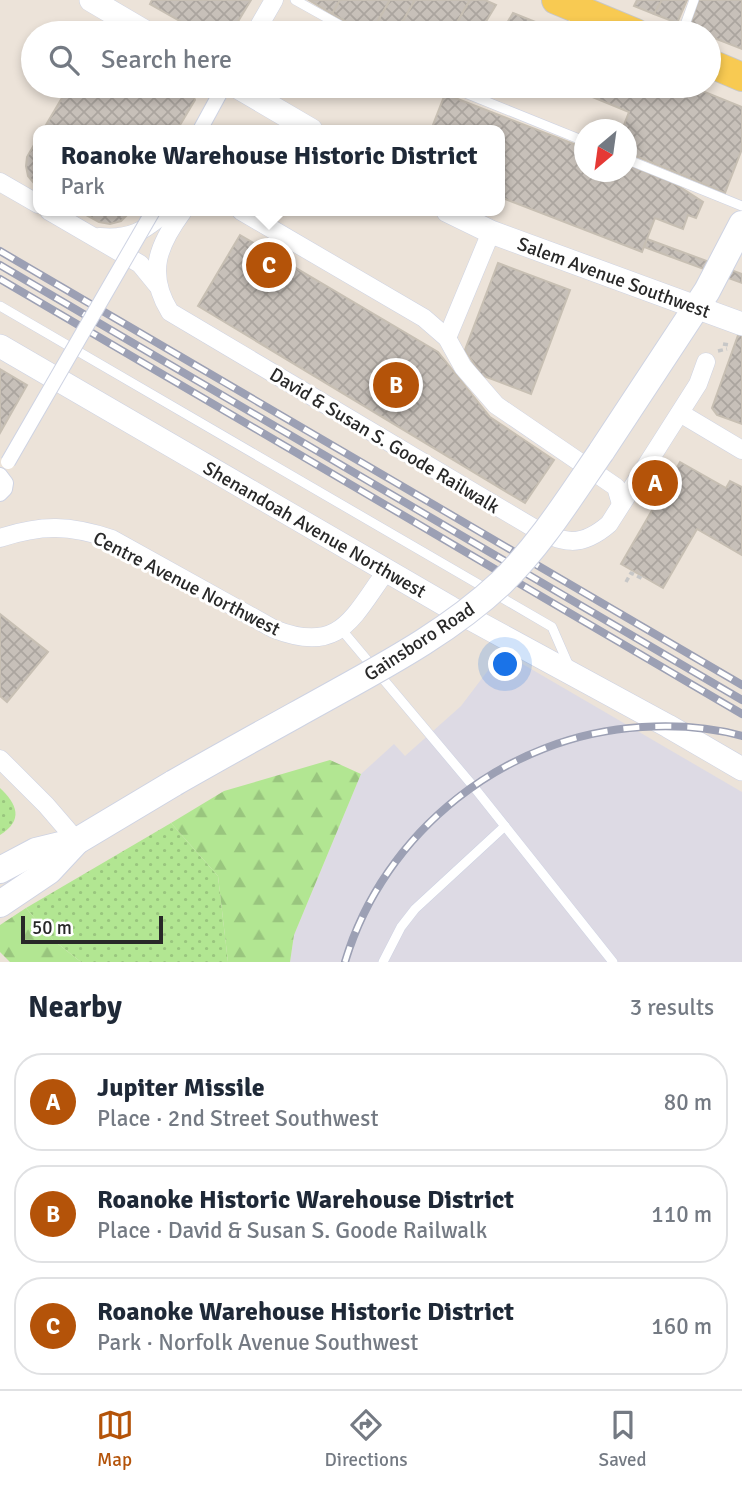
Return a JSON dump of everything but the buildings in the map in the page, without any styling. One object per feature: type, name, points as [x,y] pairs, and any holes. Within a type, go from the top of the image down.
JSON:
[{"type":"main road","points":[[567,14],[592,21]]},
{"type":"main road","points":[[721,68],[742,77]]},
{"type":"main road","name":"Gainsboro Road","points":[[0,904],[49,871],[77,841],[434,636],[470,610],[502,581],[532,548],[601,452],[697,307],[742,224]]},
{"type":"main road","name":"Gainsboro Road","points":[[0,870],[36,851],[77,841]]},
{"type":"street","points":[[91,0],[127,21]]},
{"type":"street","points":[[262,21],[275,0]]},
{"type":"street","points":[[203,125],[219,98]]},
{"type":"street","points":[[256,98],[302,125]]},
{"type":"street","points":[[0,182],[33,201]]},
{"type":"street","name":"David & Susan S. Goode Railwalk","points":[[58,216],[140,264],[158,286],[159,295],[170,312],[532,527],[564,541],[583,541],[608,524],[698,384],[706,362]]},
{"type":"street","points":[[0,494],[6,486],[3,470],[150,216]]},
{"type":"street","points":[[93,236],[117,239],[142,231],[161,216]]},
{"type":"street","points":[[158,286],[156,265],[159,251],[180,216]]},
{"type":"street","points":[[250,216],[424,318],[447,338],[463,367],[496,405],[616,487],[621,504]]},
{"type":"street","name":"Salem Avenue Southwest","points":[[458,216],[491,232],[742,324]]},
{"type":"street","points":[[447,338],[491,232]]},
{"type":"street","name":"Shenandoah Avenue Northwest","points":[[0,346],[451,608],[742,769]]},
{"type":"street","points":[[680,413],[742,450]]},
{"type":"street","name":"Centre Avenue Northwest","points":[[0,538],[40,527],[87,531],[111,539],[274,629],[295,637],[312,639],[328,636],[341,629]]},
{"type":"street","points":[[341,629],[387,570]]},
{"type":"street","points":[[0,759],[77,841]]},
{"type":"lane","points":[[295,0],[333,21]]},
{"type":"lane","points":[[686,21],[694,0]]},
{"type":"lane","points":[[478,98],[574,137]]},
{"type":"lane","points":[[637,163],[742,206]]},
{"type":"lane","points":[[0,306],[552,627],[573,676]]},
{"type":"lane","points":[[341,629],[505,826],[613,962]]},
{"type":"lane","points":[[383,962],[401,927],[415,909],[505,826]]},
{"type":"path","points":[[723,344],[729,345]]},
{"type":"path","points":[[626,582],[631,573],[643,579],[644,577]]},
{"type":"shaded area","points":[[502,652],[742,792],[742,962],[290,962],[294,935],[361,774],[394,744],[405,756],[461,706]]},
{"type":"green space","points":[[330,760],[361,774],[294,935],[290,962],[228,962],[218,876],[171,823],[224,791]]},
{"type":"green space","points":[[0,788],[14,806],[15,818],[13,824],[0,835]]},
{"type":"green space","points":[[171,823],[218,876],[228,962],[81,962],[53,940],[26,908]]},
{"type":"green space","points":[[26,908],[53,940],[81,962],[10,962],[0,952],[0,925]]},
{"type":"railway","points":[[0,251],[742,685]]},
{"type":"railway","points":[[0,265],[742,700]]},
{"type":"railway","points":[[0,279],[742,714]]},
{"type":"railway","points":[[345,962],[363,915],[389,871],[420,832],[457,798],[499,770],[544,749],[592,734],[642,727],[705,729],[742,736]]},
{"type":"place","name":"Roanoke Warehouse Historic District","points":[[269,265]]},
{"type":"place","name":"Roanoke Historic Warehouse District","points":[[396,385]]},
{"type":"place","name":"Jupiter Missile","points":[[655,483]]}]
